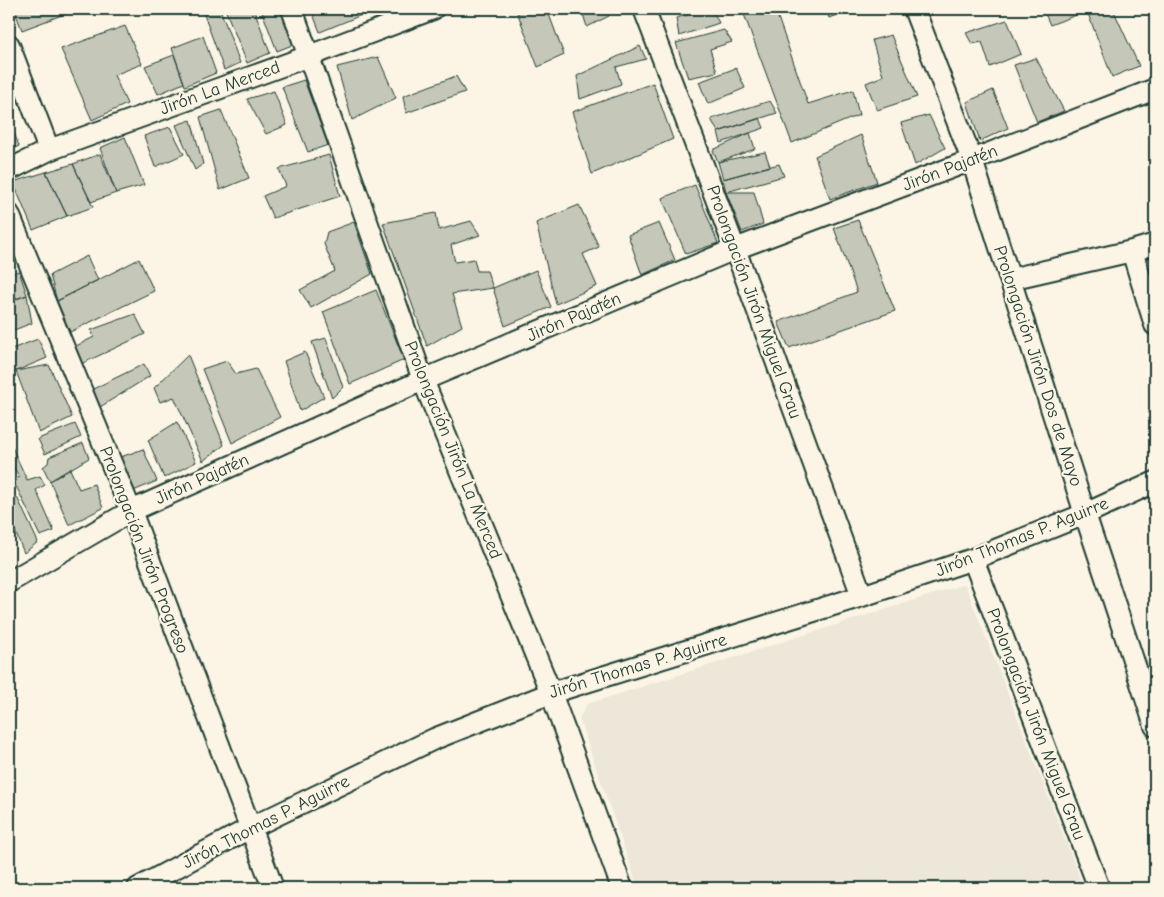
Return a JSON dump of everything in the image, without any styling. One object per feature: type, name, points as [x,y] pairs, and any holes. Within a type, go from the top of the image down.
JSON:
[{"type":"street","name":"Prolongación Jirón La Merced","points":[[292,9],[424,380],[551,693],[622,888]]},
{"type":"street","name":"Jirón La Merced","points":[[9,170],[49,150],[433,9]]},
{"type":"street","name":"Prolongación Jirón Miguel Grau","points":[[644,9],[735,249],[862,596]]},
{"type":"street","name":"Prolongación Jirón Dos de Mayo","points":[[914,9],[972,160],[1155,726]]},
{"type":"street","points":[[9,45],[49,150]]},
{"type":"street","name":"Jirón Pajatén","points":[[9,582],[131,511],[424,380],[735,249],[1155,89]]},
{"type":"street","name":"Prolongación Jirón Progreso","points":[[9,214],[131,511],[273,888]]},
{"type":"street","points":[[1010,279],[1155,244]]},
{"type":"street","points":[[1132,251],[1155,325]]},
{"type":"street","name":"Jirón Thomas P. Aguirre","points":[[138,888],[250,828],[434,739],[551,693],[862,596],[973,559],[1085,514],[1155,482]]},
{"type":"street","name":"Prolongación Jirón Miguel Grau","points":[[973,559],[1099,888]]},
{"type":"shaded area","points":[[965,584],[1084,888],[638,888],[579,719],[587,704]]},
{"type":"building","points":[[14,9],[78,9],[22,30]]},
{"type":"building","points":[[202,9],[220,9],[240,63],[224,70]]},
{"type":"building","points":[[225,9],[254,9],[270,53],[247,63]]},
{"type":"building","points":[[261,9],[285,9],[297,43],[277,51]]},
{"type":"building","points":[[311,9],[376,9],[320,32]]},
{"type":"building","points":[[516,9],[547,9],[564,55],[538,67]]},
{"type":"building","points":[[586,9],[606,9],[609,16],[587,27],[582,11]]},
{"type":"building","points":[[712,9],[719,23],[679,36],[676,18]]},
{"type":"building","points":[[742,9],[775,9],[808,104],[853,90],[859,115],[792,143]]},
{"type":"building","points":[[826,9],[853,9],[829,18]]},
{"type":"building","points":[[1043,9],[1092,9],[1050,25]]},
{"type":"building","points":[[1092,9],[1113,9],[1139,66],[1112,77],[1087,11]]},
{"type":"building","points":[[1007,20],[1021,54],[990,67],[982,42],[972,44],[966,33]]},
{"type":"building","points":[[125,26],[142,64],[114,75],[127,104],[92,120],[61,49]]},
{"type":"building","points":[[724,30],[732,42],[710,49],[717,72],[688,78],[676,43]]},
{"type":"building","points":[[891,35],[917,97],[877,110],[866,83],[883,76],[872,40]]},
{"type":"building","points":[[203,36],[216,73],[185,86],[172,48]]},
{"type":"building","points":[[640,46],[646,59],[616,67],[621,84],[580,99],[577,76]]},
{"type":"building","points":[[174,55],[184,83],[158,94],[145,66]]},
{"type":"building","points":[[378,57],[396,98],[352,120],[337,67]]},
{"type":"building","points":[[1036,58],[1064,111],[1037,122],[1014,65]]},
{"type":"building","points":[[736,68],[745,88],[708,104],[699,82]]},
{"type":"building","points":[[456,76],[465,92],[406,113],[403,96]]},
{"type":"building","points":[[304,80],[328,145],[308,152],[282,87]]},
{"type":"building","points":[[653,83],[673,139],[592,174],[572,112]]},
{"type":"building","points":[[993,90],[1008,128],[980,141],[967,102]]},
{"type":"building","points":[[274,91],[287,125],[266,134],[247,99]]},
{"type":"building","points":[[770,101],[777,113],[718,132],[711,119]]},
{"type":"building","points":[[221,110],[249,178],[220,190],[200,117]]},
{"type":"building","points":[[929,115],[945,148],[915,165],[901,123]]},
{"type":"building","points":[[760,118],[764,128],[721,143],[718,132]]},
{"type":"building","points":[[9,119],[19,146],[9,151]]},
{"type":"building","points":[[191,120],[203,164],[195,170],[176,125]]},
{"type":"building","points":[[170,127],[184,154],[155,167],[144,136]]},
{"type":"building","points":[[750,133],[755,149],[718,162],[713,150]]},
{"type":"building","points":[[861,135],[877,182],[830,199],[815,156]]},
{"type":"building","points":[[125,137],[144,185],[116,193],[100,148]]},
{"type":"building","points":[[765,152],[770,166],[723,179],[718,162]]},
{"type":"building","points":[[100,154],[116,193],[91,202],[73,164]]},
{"type":"building","points":[[329,155],[340,196],[273,218],[263,196],[286,186],[279,169]]},
{"type":"building","points":[[73,164],[93,207],[67,216],[46,172]]},
{"type":"building","points":[[779,164],[784,176],[726,192],[723,179]]},
{"type":"building","points":[[46,172],[67,216],[33,230],[13,182]]},
{"type":"building","points":[[695,185],[718,243],[686,254],[662,198]]},
{"type":"building","points":[[726,192],[754,192],[763,224],[742,232]]},
{"type":"building","points":[[579,205],[599,247],[583,254],[597,286],[556,304],[536,223]]},
{"type":"building","points":[[436,213],[439,230],[471,221],[480,235],[451,245],[455,262],[474,259],[477,271],[487,271],[493,288],[452,294],[462,326],[427,346],[383,223]]},
{"type":"building","points":[[858,220],[895,311],[789,348],[778,322],[857,292],[834,228]]},
{"type":"building","points":[[354,222],[372,274],[311,308],[300,290],[335,271],[324,244],[327,232]]},
{"type":"building","points":[[659,223],[675,260],[642,275],[628,235]]},
{"type":"building","points":[[87,256],[98,280],[57,301],[50,275]]},
{"type":"building","points":[[139,259],[154,291],[70,332],[57,301]]},
{"type":"building","points":[[536,270],[551,307],[505,326],[493,288]]},
{"type":"building","points":[[19,271],[27,295],[9,301],[9,274]]},
{"type":"building","points":[[376,290],[404,360],[350,384],[323,312]]},
{"type":"building","points":[[27,295],[32,323],[9,332],[9,302]]},
{"type":"building","points":[[135,314],[145,334],[81,364],[72,348],[94,337],[91,330]]},
{"type":"building","points":[[326,338],[343,387],[332,398],[312,342]]},
{"type":"building","points":[[38,339],[47,358],[9,374],[9,350]]},
{"type":"building","points":[[305,352],[324,397],[300,411],[284,361]]},
{"type":"building","points":[[188,355],[224,445],[203,461],[174,397],[160,402],[154,388]]},
{"type":"building","points":[[227,361],[236,374],[256,369],[280,417],[232,443],[202,369]]},
{"type":"building","points":[[144,364],[150,376],[100,407],[93,389]]},
{"type":"building","points":[[49,365],[72,417],[39,433],[16,371]]},
{"type":"building","points":[[177,422],[196,462],[164,478],[148,440]]},
{"type":"building","points":[[75,424],[81,437],[45,454],[38,439]]},
{"type":"building","points":[[83,443],[89,458],[50,481],[43,467],[48,463],[49,457]]},
{"type":"building","points":[[11,445],[27,480],[40,476],[45,485],[36,490],[54,531],[40,536],[12,480],[20,477],[13,467],[9,465],[9,446]]},
{"type":"building","points":[[143,449],[157,481],[131,492],[118,458]]},
{"type":"building","points":[[70,469],[79,489],[94,484],[103,508],[69,525],[50,481]]},
{"type":"building","points":[[17,497],[38,542],[24,553],[9,517],[9,502]]}]
